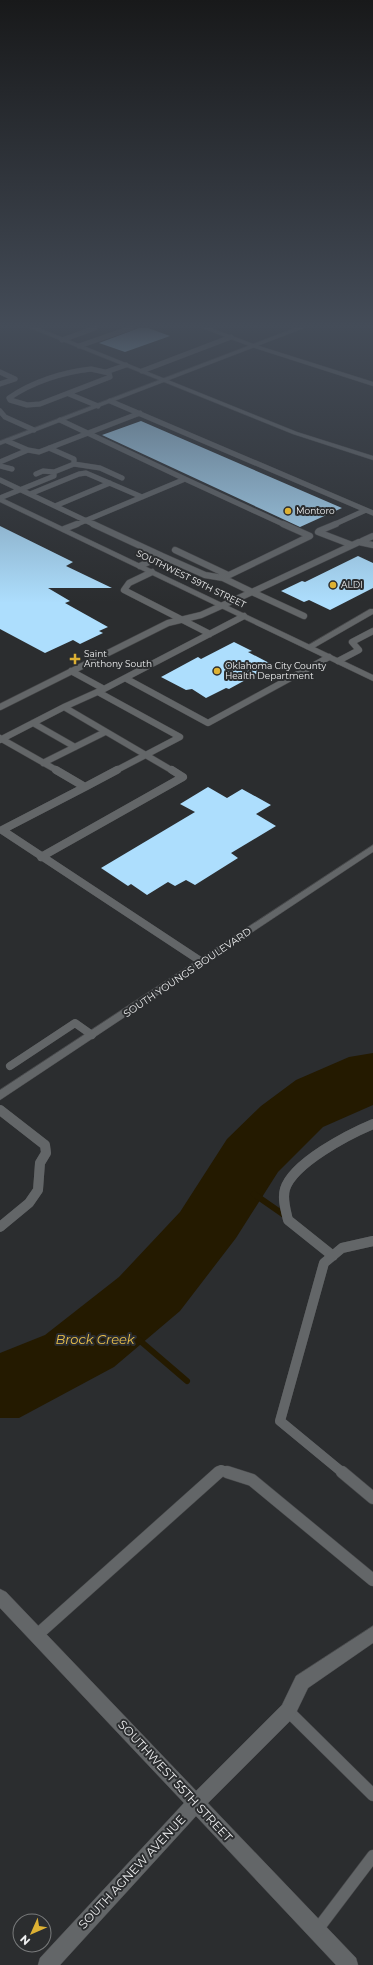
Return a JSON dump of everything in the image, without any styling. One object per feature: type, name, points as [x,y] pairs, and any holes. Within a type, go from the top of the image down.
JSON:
[{"type":"street","points":[[3,442],[60,420]]},
{"type":"street","points":[[262,420],[295,433],[373,458]]},
{"type":"street","name":"SOUTHWEST 59TH STREET","points":[[0,498],[373,678]]},
{"type":"street","points":[[309,647],[372,613]]},
{"type":"street","name":"SOUTH YOUNGS BOULEVARD","points":[[0,1096],[373,848]]},
{"type":"street","name":"SOUTHWEST 55TH STREET","points":[[0,1597],[348,1965]]},
{"type":"street","name":"SOUTH AGNEW AVENUE","points":[[47,1965],[196,1803],[288,1712],[302,1682],[373,1634]]},
{"type":"lane","points":[[11,420],[34,430]]},
{"type":"lane","points":[[60,420],[85,434],[310,536]]},
{"type":"lane","points":[[3,442],[39,452],[122,420]]},
{"type":"lane","points":[[156,420],[373,513]]},
{"type":"lane","points":[[49,448],[74,459],[74,464]]},
{"type":"lane","points":[[0,462],[28,450]]},
{"type":"lane","points":[[36,458],[41,456],[39,452]]},
{"type":"lane","points":[[36,474],[43,471],[54,472],[74,464],[100,468],[122,478]]},
{"type":"lane","points":[[0,466],[13,467]]},
{"type":"lane","points":[[0,498],[54,476],[54,472]]},
{"type":"lane","points":[[30,494],[82,473],[89,473],[142,497]]},
{"type":"lane","points":[[0,480],[10,476]]},
{"type":"lane","points":[[64,529],[185,479]]},
{"type":"lane","points":[[0,480],[205,575],[226,576],[366,510]]},
{"type":"lane","points":[[10,485],[19,481]]},
{"type":"lane","points":[[55,506],[110,483]]},
{"type":"lane","points":[[319,531],[352,545]]},
{"type":"lane","points":[[0,707],[168,622],[184,621],[201,617],[373,536]]},
{"type":"lane","points":[[362,541],[373,545]]},
{"type":"lane","points":[[175,550],[226,576],[252,592],[304,616]]},
{"type":"lane","points":[[140,566],[162,556]]},
{"type":"lane","points":[[152,572],[129,583],[124,590],[127,593],[210,634]]},
{"type":"lane","points":[[0,739],[64,707],[101,691],[244,616]]},
{"type":"lane","points":[[338,661],[359,650],[352,642],[373,631]]},
{"type":"lane","points":[[126,678],[208,723],[329,657]]},
{"type":"lane","points":[[71,671],[101,691],[180,737],[1,829],[41,857],[202,962]]},
{"type":"lane","points":[[41,857],[183,777],[64,707]]},
{"type":"lane","points":[[33,723],[75,747]]},
{"type":"lane","points":[[44,763],[105,732]]},
{"type":"lane","points":[[0,739],[85,787]]},
{"type":"lane","points":[[10,1066],[75,1023],[92,1035]]},
{"type":"lane","points":[[0,1110],[45,1145],[46,1153],[40,1164],[38,1190],[29,1203],[0,1227]]},
{"type":"lane","points":[[333,1256],[288,1220],[284,1203],[285,1188],[298,1169],[340,1139],[361,1128],[373,1124]]},
{"type":"lane","points":[[373,1241],[342,1248],[324,1263],[280,1421],[373,1498]]},
{"type":"lane","points":[[36,1636],[221,1470],[252,1480],[373,1580]]},
{"type":"lane","points":[[288,1712],[373,1795]]},
{"type":"lane","points":[[316,1931],[373,1856]]},
{"type":"water","name":"Brock Creek","points":[[373,1053],[373,1105],[323,1127],[278,1172],[236,1238],[180,1311],[114,1367],[19,1418],[0,1418],[0,1353],[45,1335],[119,1277],[180,1212],[227,1139],[261,1106],[296,1080],[349,1057]]},
{"type":"building","points":[[141,421],[342,508],[300,527],[102,435]]},
{"type":"building","points":[[0,526],[73,562],[66,566],[112,588],[48,588],[70,601],[65,603],[108,627],[99,631],[103,633],[80,644],[73,640],[45,653],[0,629]]},
{"type":"building","name":"ALDI","points":[[358,556],[373,563],[373,588],[330,610],[309,600],[304,602],[281,591],[302,581],[305,582]]},
{"type":"building","name":"Oklahoma City County Health Department","points":[[234,642],[252,651],[248,652],[273,665],[229,689],[226,688],[206,698],[192,689],[186,690],[161,677],[198,657],[201,659]]},
{"type":"building","points":[[208,787],[227,798],[242,789],[271,805],[256,814],[276,826],[231,853],[238,858],[195,885],[186,880],[175,886],[168,882],[147,895],[131,884],[128,886],[101,868],[195,812],[180,804]]},
{"type":"waterway","points":[[254,1194],[287,1217]]},
{"type":"waterway","points":[[138,1339],[187,1381]]},
{"type":"place","name":"Montoro","points":[[288,511]]},
{"type":"place","name":"ALDI","points":[[333,585]]},
{"type":"place","name":"Saint Anthony South","points":[[75,659]]},
{"type":"place","name":"Oklahoma City County Health Department","points":[[217,671]]}]
